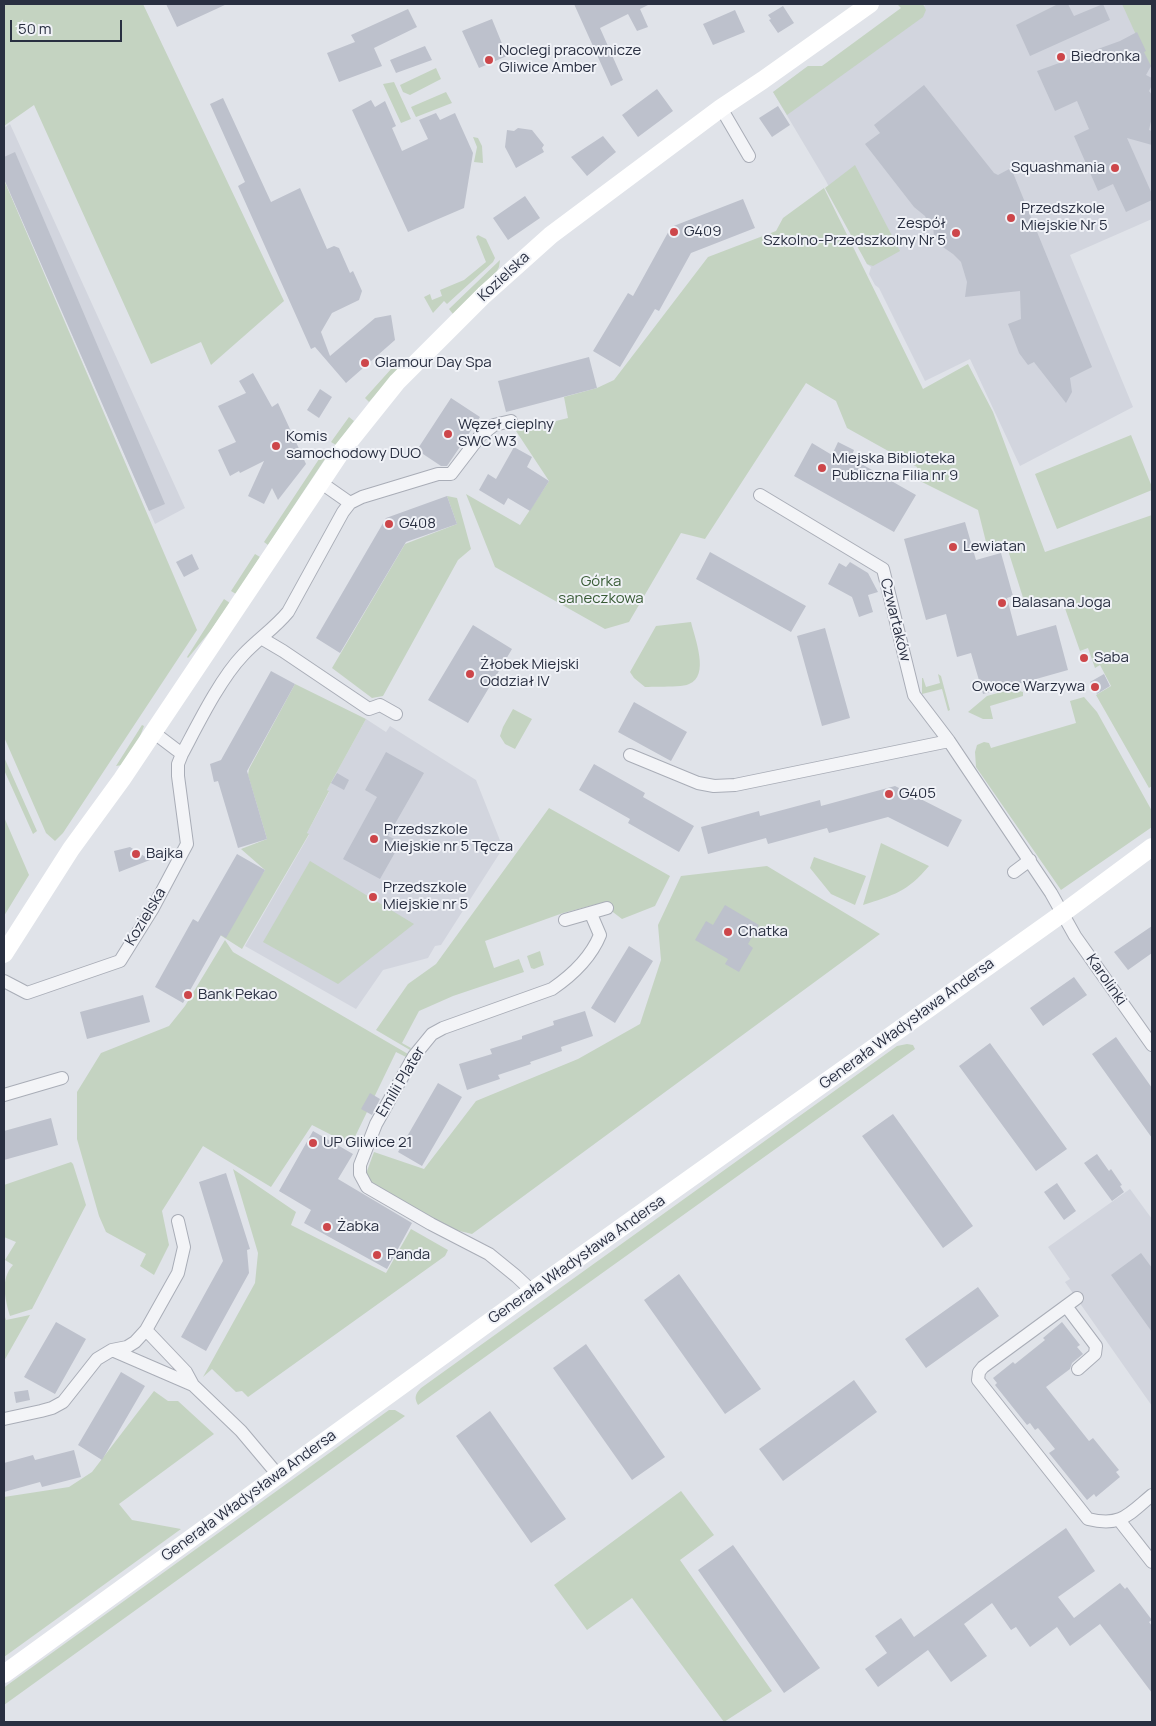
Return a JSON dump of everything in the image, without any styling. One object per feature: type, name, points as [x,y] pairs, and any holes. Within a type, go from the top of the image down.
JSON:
[{"type":"street","name":"Kozielska","points":[[4,954],[71,850],[117,786],[320,482],[346,445],[397,382],[516,265],[583,209],[721,108],[870,4]]},
{"type":"street","points":[[721,108],[750,156]]},
{"type":"street","points":[[320,482],[350,503],[362,497],[438,474],[451,474],[480,436],[494,425],[511,421]]},
{"type":"street","name":"Czwartaków","points":[[760,495],[883,569],[914,695],[949,741],[1030,860],[1063,913]]},
{"type":"street","name":"Kozielska","points":[[4,981],[27,993],[120,961],[153,908],[187,844],[178,764],[197,724],[229,673],[243,655],[277,626],[288,612],[343,512],[350,503]]},
{"type":"street","points":[[261,638],[369,709],[380,705],[396,714]]},
{"type":"street","points":[[153,732],[182,754]]},
{"type":"street","points":[[630,755],[698,783],[714,786],[735,785],[949,741]]},
{"type":"street","name":"Generała Władysława Andersa","points":[[4,1674],[532,1291],[1063,913],[1152,847]]},
{"type":"street","points":[[1014,872],[1030,860]]},
{"type":"street","points":[[565,920],[607,908]]},
{"type":"street","name":"Karolinki","points":[[1063,913],[1075,936],[1152,1045]]},
{"type":"street","name":"Emilii Plater","points":[[532,1291],[489,1254],[430,1224],[367,1187],[360,1174],[360,1165],[376,1124],[414,1056],[432,1034],[552,989],[567,978],[596,945],[600,935],[591,914]]},
{"type":"street","points":[[4,1095],[62,1078]]},
{"type":"street","points":[[4,1419],[52,1408],[63,1402],[97,1359],[112,1350],[127,1347],[135,1342],[146,1330],[178,1273],[182,1260],[184,1247],[178,1221]]},
{"type":"street","points":[[1077,1298],[983,1367],[979,1372],[978,1380],[1088,1519],[1103,1522],[1122,1520],[1152,1495]]},
{"type":"street","points":[[1066,1306],[1096,1346],[1095,1354],[1078,1369]]},
{"type":"street","points":[[146,1330],[186,1372],[193,1385],[241,1431],[278,1475]]},
{"type":"street","points":[[112,1350],[193,1385]]},
{"type":"street","points":[[1119,1520],[1152,1562]]},
{"type":"shaded area","name":"Zespół Szkolno-Przedszkolny Nr 5","points":[[927,4],[1124,4],[1152,64],[1152,219],[1070,255],[1133,407],[1020,466],[970,359],[925,381],[879,288],[875,285],[869,274],[871,267],[867,264],[826,181],[773,92],[808,66],[822,66]]},
{"type":"shaded area","points":[[10,124],[185,508],[155,524],[4,179],[4,128]]},
{"type":"shaded area","name":"Przedszkole Miejskie nr 5","points":[[366,719],[386,732],[390,726],[476,780],[503,848],[441,945],[435,946],[428,958],[383,970],[356,1009],[245,946],[309,835],[307,833],[329,792],[327,790]]},
{"type":"shaded area","points":[[1130,1189],[1152,1219],[1152,1406],[1065,1282],[1070,1279],[1048,1247]]},
{"type":"green space","points":[[4,4],[143,4],[284,301],[211,365],[201,342],[151,364],[34,105],[4,126]]},
{"type":"green space","points":[[897,4],[923,4],[926,10],[923,17],[787,115],[773,92],[808,66],[822,66],[901,8]]},
{"type":"green space","points":[[1122,4],[1152,4],[1152,70]]},
{"type":"green space","points":[[436,68],[441,79],[410,95],[403,92],[400,85]]},
{"type":"green space","points":[[394,82],[411,119],[401,123],[383,84]]},
{"type":"green space","points":[[446,92],[452,103],[416,117],[411,107]]},
{"type":"green space","points":[[473,137],[478,138],[482,146],[483,163],[474,162],[477,147]]},
{"type":"green space","points":[[855,165],[900,251],[873,266],[867,264],[825,188]]},
{"type":"green space","points":[[4,180],[197,630],[63,833],[55,841],[46,833],[4,737]]},
{"type":"green space","name":"Górka saneczkowa","points":[[824,188],[923,389],[968,364],[993,412],[1045,552],[1152,515],[1152,786],[1149,788],[1096,695],[1111,686],[1100,665],[1095,668],[1088,648],[1080,651],[1061,597],[1026,607],[1006,544],[988,550],[978,510],[918,480],[917,467],[847,428],[836,401],[806,383],[705,539],[681,533],[629,622],[605,629],[495,567],[466,494],[520,525],[549,481],[516,431],[568,418],[564,397],[597,388],[614,380],[708,257],[776,231],[783,218]]},
{"type":"green space","points":[[478,235],[486,239],[495,258],[493,262],[447,304],[444,301],[433,313],[424,297],[430,294],[432,300],[442,296],[440,290],[464,280],[486,262],[476,237]]},
{"type":"green space","points":[[500,260],[497,271],[453,314],[449,309]]},
{"type":"green space","points":[[401,358],[405,361],[369,402],[365,398]]},
{"type":"green space","points":[[349,417],[354,421],[336,445],[331,442]]},
{"type":"green space","points":[[1131,435],[1152,490],[1057,529],[1035,474]]},
{"type":"green space","points":[[325,450],[329,453],[268,545],[264,542]]},
{"type":"green space","points":[[447,496],[457,498],[471,549],[458,560],[383,696],[372,698],[332,668],[405,544],[457,524]]},
{"type":"green space","points":[[255,554],[260,557],[236,594],[231,591]]},
{"type":"green space","points":[[224,599],[230,603],[188,658],[187,657]]},
{"type":"green space","points":[[691,622],[698,647],[700,665],[699,673],[695,680],[680,686],[645,687],[634,678],[630,672],[656,626]]},
{"type":"green space","points":[[938,674],[941,676],[950,710],[948,711],[942,689],[922,694],[922,678],[926,687],[940,683]]},
{"type":"green space","points":[[295,684],[366,719],[327,790],[329,791],[307,833],[309,834],[242,949],[220,935],[265,870],[241,849],[267,839],[248,775],[249,769]]},
{"type":"green space","points":[[1012,689],[1023,692],[1023,696],[990,706],[993,719],[983,719],[968,712],[987,696]]},
{"type":"green space","points":[[1084,697],[1097,712],[1152,811],[1152,827],[1061,890],[976,767],[975,752],[977,745],[984,742],[989,743],[991,748],[1076,723],[1070,701]]},
{"type":"green space","points":[[513,709],[532,719],[515,749],[505,744],[500,736]]},
{"type":"green space","points":[[142,725],[144,726],[139,739],[122,765],[116,766]]},
{"type":"green space","points":[[4,757],[37,831],[33,834],[4,770]]},
{"type":"green space","points":[[549,808],[670,876],[655,906],[622,919],[601,903],[563,913],[485,941],[494,968],[519,959],[524,972],[453,996],[419,1011],[402,1043],[411,1048],[410,1050],[376,1030],[408,984],[436,964]]},
{"type":"green space","points":[[4,817],[29,875],[4,916]]},
{"type":"green space","points":[[881,843],[929,866],[914,882],[899,892],[863,905]]},
{"type":"green space","points":[[814,857],[866,876],[855,905],[831,894],[810,868]]},
{"type":"green space","points":[[310,861],[414,924],[338,984],[263,942]]},
{"type":"green space","points":[[767,866],[880,934],[472,1234],[431,1224],[363,1182],[374,1152],[424,1169],[476,1101],[578,1059],[640,1024],[661,960],[658,925],[681,876]]},
{"type":"green space","points":[[225,940],[233,952],[408,1054],[406,1057],[396,1052],[351,1145],[312,1125],[271,1187],[203,1146],[162,1211],[169,1245],[154,1275],[140,1266],[146,1254],[106,1232],[99,1216],[77,1139],[77,1092],[101,1053],[169,1026],[185,1006]]},
{"type":"green space","points":[[540,951],[544,965],[534,969],[531,968],[527,956]]},
{"type":"green space","points":[[913,1045],[915,1049],[418,1405],[416,1396],[421,1388],[897,1046]]},
{"type":"green space","points":[[71,1162],[86,1205],[32,1309],[10,1316],[5,1296],[5,1283],[6,1276],[13,1265],[5,1260],[16,1242],[4,1237],[4,1185]]},
{"type":"green space","points":[[233,1169],[296,1212],[291,1225],[386,1273],[411,1229],[448,1250],[445,1256],[248,1397],[242,1391],[236,1392],[212,1369],[203,1377],[255,1283],[258,1253]]},
{"type":"green space","points":[[4,1314],[6,1320],[30,1315],[4,1361]]},
{"type":"green space","points":[[154,1391],[168,1401],[178,1401],[214,1434],[119,1504],[132,1520],[181,1529],[4,1657],[4,1497],[69,1487],[92,1472]]},
{"type":"green space","points":[[389,1410],[395,1410],[405,1416],[4,1705],[4,1688],[6,1686]]},
{"type":"green space","points":[[681,1491],[714,1535],[680,1560],[772,1691],[724,1722],[632,1598],[587,1630],[554,1585]]},
{"type":"building","points":[[166,4],[227,4],[177,27]]},
{"type":"building","points":[[574,4],[650,4],[640,9],[648,27],[637,31],[628,14],[600,28],[623,80],[611,86]]},
{"type":"building","points":[[1058,4],[1068,4],[1074,16],[1103,4],[1110,20],[1030,56],[1016,25]]},
{"type":"building","points":[[783,6],[794,23],[778,33],[769,20],[771,19],[768,15]]},
{"type":"building","points":[[408,9],[417,27],[374,48],[382,66],[339,82],[327,53],[355,42],[351,35]]},
{"type":"building","points":[[735,10],[745,32],[713,45],[703,24]]},
{"type":"building","points":[[492,19],[507,56],[479,68],[462,31]]},
{"type":"building","points":[[1137,32],[1151,66],[1146,75],[1152,78],[1152,85],[1149,91],[1152,95],[1152,117],[1149,130],[1152,131],[1152,145],[1127,138],[1152,194],[1152,200],[1126,212],[1113,184],[1098,191],[1074,136],[1089,129],[1077,101],[1055,111],[1037,71],[1120,41]]},
{"type":"building","points":[[425,46],[432,60],[396,73],[390,60]]},
{"type":"building","points":[[924,85],[994,173],[998,175],[1011,168],[1092,367],[1070,378],[1072,392],[1066,403],[1034,362],[1028,365],[1019,353],[1008,324],[1021,319],[1020,291],[965,297],[967,282],[961,262],[940,245],[934,237],[933,226],[929,225],[925,216],[914,207],[865,144],[880,133],[874,125]]},
{"type":"building","points":[[657,89],[673,111],[638,137],[622,115]]},
{"type":"building","points":[[223,98],[271,202],[300,188],[327,249],[334,246],[339,248],[350,273],[353,271],[362,291],[359,300],[332,313],[321,332],[330,356],[375,318],[391,315],[395,340],[346,383],[315,347],[311,349],[238,186],[245,182],[210,104]]},
{"type":"building","points":[[371,100],[375,107],[385,101],[396,126],[392,128],[402,151],[428,139],[419,120],[436,113],[440,120],[455,113],[473,153],[464,208],[408,232],[352,110]]},
{"type":"building","points":[[778,106],[790,125],[772,137],[759,118]]},
{"type":"building","points":[[518,128],[532,130],[544,145],[542,148],[544,152],[516,168],[505,147],[507,130],[514,131]]},
{"type":"building","points":[[603,136],[616,152],[587,176],[571,157]]},
{"type":"building","points":[[15,152],[165,504],[149,511],[4,179],[4,157]]},
{"type":"building","points":[[525,196],[540,218],[508,240],[493,218]]},
{"type":"building","points":[[743,199],[755,228],[691,253],[659,311],[655,309],[620,367],[593,351],[628,293],[633,296],[671,227]]},
{"type":"building","points":[[589,357],[597,388],[506,412],[498,381]]},
{"type":"building","points":[[253,373],[272,407],[278,403],[306,464],[278,500],[272,488],[264,504],[248,496],[264,461],[230,476],[218,450],[236,442],[218,406],[246,393],[239,381]]},
{"type":"building","points":[[320,389],[332,397],[319,418],[307,410]]},
{"type":"building","name":"Węzeł cieplny SWC W3","points":[[451,398],[480,417],[447,466],[441,466],[417,450]]},
{"type":"building","points":[[838,442],[854,450],[851,458],[916,495],[894,532],[794,476],[812,443],[832,455]]},
{"type":"building","points":[[514,447],[532,457],[527,467],[549,481],[530,511],[508,498],[504,505],[479,490],[488,474],[496,479]]},
{"type":"building","points":[[447,496],[457,524],[406,542],[340,653],[316,638],[386,518]]},
{"type":"building","points":[[965,522],[976,560],[1001,553],[1013,596],[1007,598],[1017,636],[1056,625],[1068,670],[983,694],[971,653],[957,657],[946,614],[926,620],[904,539]]},
{"type":"building","points":[[710,552],[806,606],[791,632],[696,579]]},
{"type":"building","points":[[192,554],[199,569],[184,577],[176,562]]},
{"type":"building","points":[[850,562],[868,573],[878,592],[868,595],[873,612],[859,617],[852,597],[828,584],[839,563],[846,567]]},
{"type":"building","name":"Żłobek Miejski Oddział IV","points":[[473,625],[512,649],[468,723],[428,700]]},
{"type":"building","points":[[825,628],[850,718],[822,726],[797,636]]},
{"type":"building","points":[[271,671],[295,684],[247,771],[267,839],[238,848],[218,781],[214,782],[210,764],[221,760]]},
{"type":"building","points":[[1104,674],[1110,686],[1097,694],[1090,682]]},
{"type":"building","points":[[634,702],[687,732],[671,761],[618,732]]},
{"type":"building","points":[[386,752],[424,773],[388,836],[401,842],[380,879],[343,859],[377,797],[365,790]]},
{"type":"building","points":[[594,764],[645,793],[643,797],[694,826],[679,852],[628,823],[630,819],[579,790]]},
{"type":"building","points":[[337,773],[349,780],[344,790],[331,783]]},
{"type":"building","points":[[895,786],[962,820],[948,847],[888,817],[829,833],[827,828],[768,844],[766,838],[708,854],[701,827],[759,811],[760,816],[820,800],[821,806]]},
{"type":"building","points":[[130,847],[150,860],[119,872],[114,851]]},
{"type":"building","points":[[237,854],[265,870],[226,938],[221,935],[183,1003],[155,987],[193,919],[198,922]]},
{"type":"building","points":[[725,905],[759,925],[748,944],[753,948],[739,972],[725,964],[728,959],[695,940],[706,921],[713,925]]},
{"type":"building","points":[[1152,926],[1152,953],[1128,970],[1114,952]]},
{"type":"building","points":[[629,946],[653,961],[615,1023],[591,1008]]},
{"type":"building","points":[[1074,977],[1087,995],[1043,1026],[1030,1008]]},
{"type":"building","points":[[143,995],[150,1022],[87,1039],[80,1012]]},
{"type":"building","points":[[585,1011],[593,1036],[561,1047],[562,1051],[530,1062],[531,1064],[498,1075],[500,1079],[467,1090],[459,1064],[492,1054],[490,1049],[522,1039],[522,1036],[554,1025],[553,1021]]},
{"type":"building","points":[[1116,1037],[1152,1088],[1152,1138],[1092,1054]]},
{"type":"building","points":[[990,1043],[1067,1149],[1036,1171],[959,1066]]},
{"type":"building","points":[[438,1083],[462,1097],[422,1166],[398,1152]]},
{"type":"building","points":[[370,1093],[380,1099],[372,1115],[361,1109]]},
{"type":"building","points":[[893,1114],[973,1226],[943,1248],[862,1136]]},
{"type":"building","points":[[51,1118],[58,1145],[4,1160],[4,1131]]},
{"type":"building","points":[[313,1131],[353,1154],[338,1179],[412,1223],[387,1269],[304,1223],[311,1210],[279,1191]]},
{"type":"building","points":[[1097,1154],[1122,1185],[1120,1186],[1124,1192],[1112,1201],[1084,1163]]},
{"type":"building","points":[[226,1173],[250,1249],[247,1250],[249,1273],[206,1351],[181,1337],[223,1261],[199,1182]]},
{"type":"building","points":[[1057,1183],[1076,1211],[1064,1220],[1044,1192]]},
{"type":"building","points":[[1141,1253],[1152,1268],[1152,1332],[1111,1275]]},
{"type":"building","points":[[679,1274],[761,1389],[725,1414],[644,1300]]},
{"type":"building","points":[[978,1287],[999,1316],[926,1368],[905,1339]]},
{"type":"building","points":[[56,1322],[86,1339],[55,1394],[24,1377]]},
{"type":"building","points":[[1062,1322],[1080,1345],[1077,1347],[1083,1354],[1072,1363],[1070,1369],[1046,1387],[1089,1441],[1093,1438],[1119,1470],[1116,1472],[1120,1477],[1096,1497],[1094,1494],[1087,1500],[1049,1453],[1055,1449],[1038,1428],[1035,1430],[1030,1423],[1027,1425],[995,1385],[997,1383],[993,1378],[1013,1362],[1015,1364],[1045,1340],[1043,1338]]},
{"type":"building","points":[[586,1344],[665,1457],[632,1480],[553,1368]]},
{"type":"building","points":[[121,1372],[145,1386],[102,1460],[78,1445]]},
{"type":"building","points":[[854,1380],[877,1412],[783,1481],[759,1449]]},
{"type":"building","points":[[28,1390],[30,1400],[16,1403],[14,1392]]},
{"type":"building","points":[[490,1411],[566,1519],[531,1543],[456,1436]]},
{"type":"building","points":[[74,1450],[81,1477],[42,1487],[40,1482],[4,1492],[4,1463],[33,1455],[35,1460]]},
{"type":"building","points":[[1066,1528],[1095,1571],[1058,1597],[1074,1618],[1120,1583],[1125,1589],[1127,1587],[1152,1620],[1149,1622],[1152,1626],[1152,1693],[1100,1624],[1070,1646],[1057,1627],[1030,1647],[1016,1627],[1011,1630],[992,1603],[964,1624],[987,1656],[951,1682],[928,1650],[878,1687],[865,1669],[887,1653],[875,1636],[901,1618],[914,1637]]},
{"type":"building","points":[[733,1545],[820,1668],[784,1693],[698,1570]]},
{"type":"place","name":"Biedronka","points":[[1061,57]]},
{"type":"place","name":"Noclegi pracownicze Gliwice Amber","points":[[489,60]]},
{"type":"place","name":"Squashmania","points":[[1115,168]]},
{"type":"place","name":"Przedszkole Miejskie Nr 5","points":[[1011,218]]},
{"type":"place","name":"G409","points":[[674,232]]},
{"type":"place","name":"Zespół Szkolno-Przedszkolny Nr 5","points":[[956,233]]},
{"type":"place","name":"Glamour Day Spa","points":[[365,363]]},
{"type":"place","name":"Węzeł cieplny SWC W3","points":[[448,434]]},
{"type":"place","name":"Komis samochodowy DUO","points":[[276,446]]},
{"type":"place","name":"Miejska Biblioteka Publiczna Filia nr 9","points":[[822,468]]},
{"type":"place","name":"G408","points":[[389,524]]},
{"type":"place","name":"Lewiatan","points":[[953,547]]},
{"type":"place","name":"Balasana Joga","points":[[1002,603]]},
{"type":"place","name":"Saba","points":[[1084,658]]},
{"type":"place","name":"Żłobek Miejski Oddział IV","points":[[470,674]]},
{"type":"place","name":"Owoce Warzywa","points":[[1095,687]]},
{"type":"place","name":"G405","points":[[889,794]]},
{"type":"place","name":"Przedszkole Miejskie nr 5 Tęcza","points":[[374,839]]},
{"type":"place","name":"Bajka","points":[[136,854]]},
{"type":"place","name":"Przedszkole Miejskie nr 5","points":[[373,897]]},
{"type":"place","name":"Chatka","points":[[728,932]]},
{"type":"place","name":"Bank Pekao","points":[[188,995]]},
{"type":"place","name":"UP Gliwice 21","points":[[313,1143]]},
{"type":"place","name":"Żabka","points":[[327,1227]]},
{"type":"place","name":"Panda","points":[[377,1255]]}]
